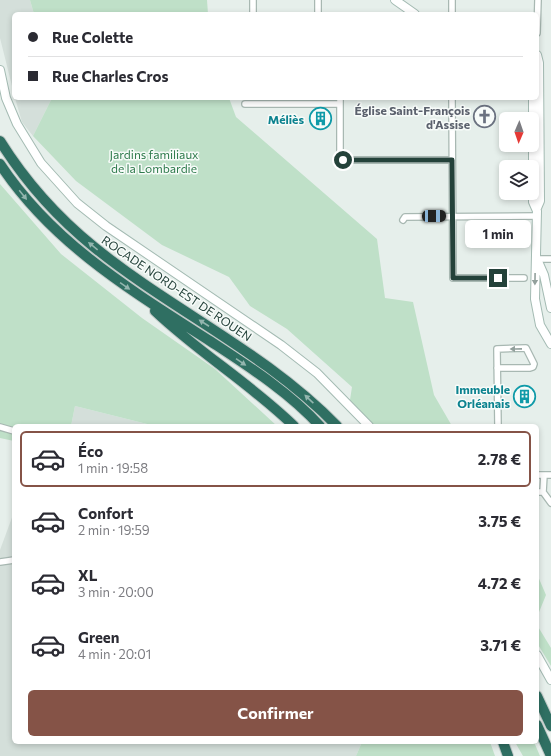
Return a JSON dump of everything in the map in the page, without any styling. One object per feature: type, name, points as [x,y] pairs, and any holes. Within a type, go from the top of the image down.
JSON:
[{"type":"highway","name":"ROCADE NORD-EST DE ROUEN","points":[[0,141],[38,193],[57,214],[94,247],[130,274],[271,367],[300,390],[335,424]]},
{"type":"highway","points":[[0,164],[25,197],[58,232],[88,259],[273,384],[318,424]]},
{"type":"highway","points":[[138,294],[176,332],[254,392],[292,424]]},
{"type":"highway","points":[[539,700],[551,726]]},
{"type":"highway","points":[[539,730],[550,756]]},
{"type":"highway","points":[[504,744],[508,756]]},
{"type":"main road","points":[[395,0],[412,12]]},
{"type":"main road","points":[[0,70],[6,98],[17,124],[41,163],[77,203],[106,226],[305,364],[322,378],[367,424]]},
{"type":"main road","points":[[539,70],[540,201],[537,212],[537,259],[534,275],[537,316],[543,333],[551,344]]},
{"type":"main road","points":[[533,100],[533,202],[537,212]]},
{"type":"main road","points":[[537,259],[544,275],[551,308]]},
{"type":"main road","points":[[539,659],[551,680]]},
{"type":"street","points":[[253,0],[253,12]]},
{"type":"street","points":[[318,0],[318,12]]},
{"type":"street","points":[[452,0],[452,12]]},
{"type":"street","points":[[538,0],[538,12]]},
{"type":"street","points":[[452,100],[453,278],[524,278]]},
{"type":"street","points":[[245,104],[340,101],[340,154],[343,160],[452,160]]},
{"type":"street","points":[[403,220],[405,217],[537,212]]},
{"type":"street","points":[[537,259],[551,259]]},
{"type":"street","points":[[497,368],[532,368],[534,364],[526,348],[497,349],[497,368],[498,424]]},
{"type":"street","points":[[0,427],[12,430]]},
{"type":"street","points":[[539,475],[551,475]]},
{"type":"street","points":[[544,475],[540,492],[551,503]]},
{"type":"street","points":[[0,562],[12,560]]},
{"type":"shaded area","points":[[0,0],[30,0],[33,12],[12,12],[12,86],[0,38]]},
{"type":"shaded area","points":[[16,100],[51,100],[33,136],[22,122]]},
{"type":"shaded area","points":[[75,406],[147,424],[71,424]]},
{"type":"shaded area","points":[[12,517],[12,744],[361,744],[356,756],[0,756],[0,550]]},
{"type":"green space","points":[[30,0],[207,0],[208,12],[33,12]]},
{"type":"green space","name":"Jardins familiaux de la Lombardie","points":[[51,100],[230,100],[236,117],[377,239],[385,298],[413,302],[434,395],[451,424],[372,424],[350,400],[352,387],[287,329],[250,306],[229,277],[162,245],[76,181],[33,136]]},
{"type":"green space","points":[[0,184],[61,254],[142,318],[215,369],[275,424],[147,424],[75,406],[71,424],[12,424],[12,441],[0,438]]},
{"type":"green space","points":[[539,579],[546,595],[539,612]]},
{"type":"green space","points":[[539,628],[551,648],[551,666],[539,646]]},
{"type":"green space","points":[[361,744],[491,744],[495,756],[356,756]]},
{"type":"green space","points":[[516,744],[535,744],[540,756],[523,756]]},
{"type":"place","name":"Église Saint-François d'Assise","points":[[485,117]]},
{"type":"place","name":"Méliès","points":[[320,119]]},
{"type":"place","name":"Immeuble Orléanais","points":[[525,396]]},
{"type":"route","points":[[343,160],[452,160],[453,278],[498,278]]}]
